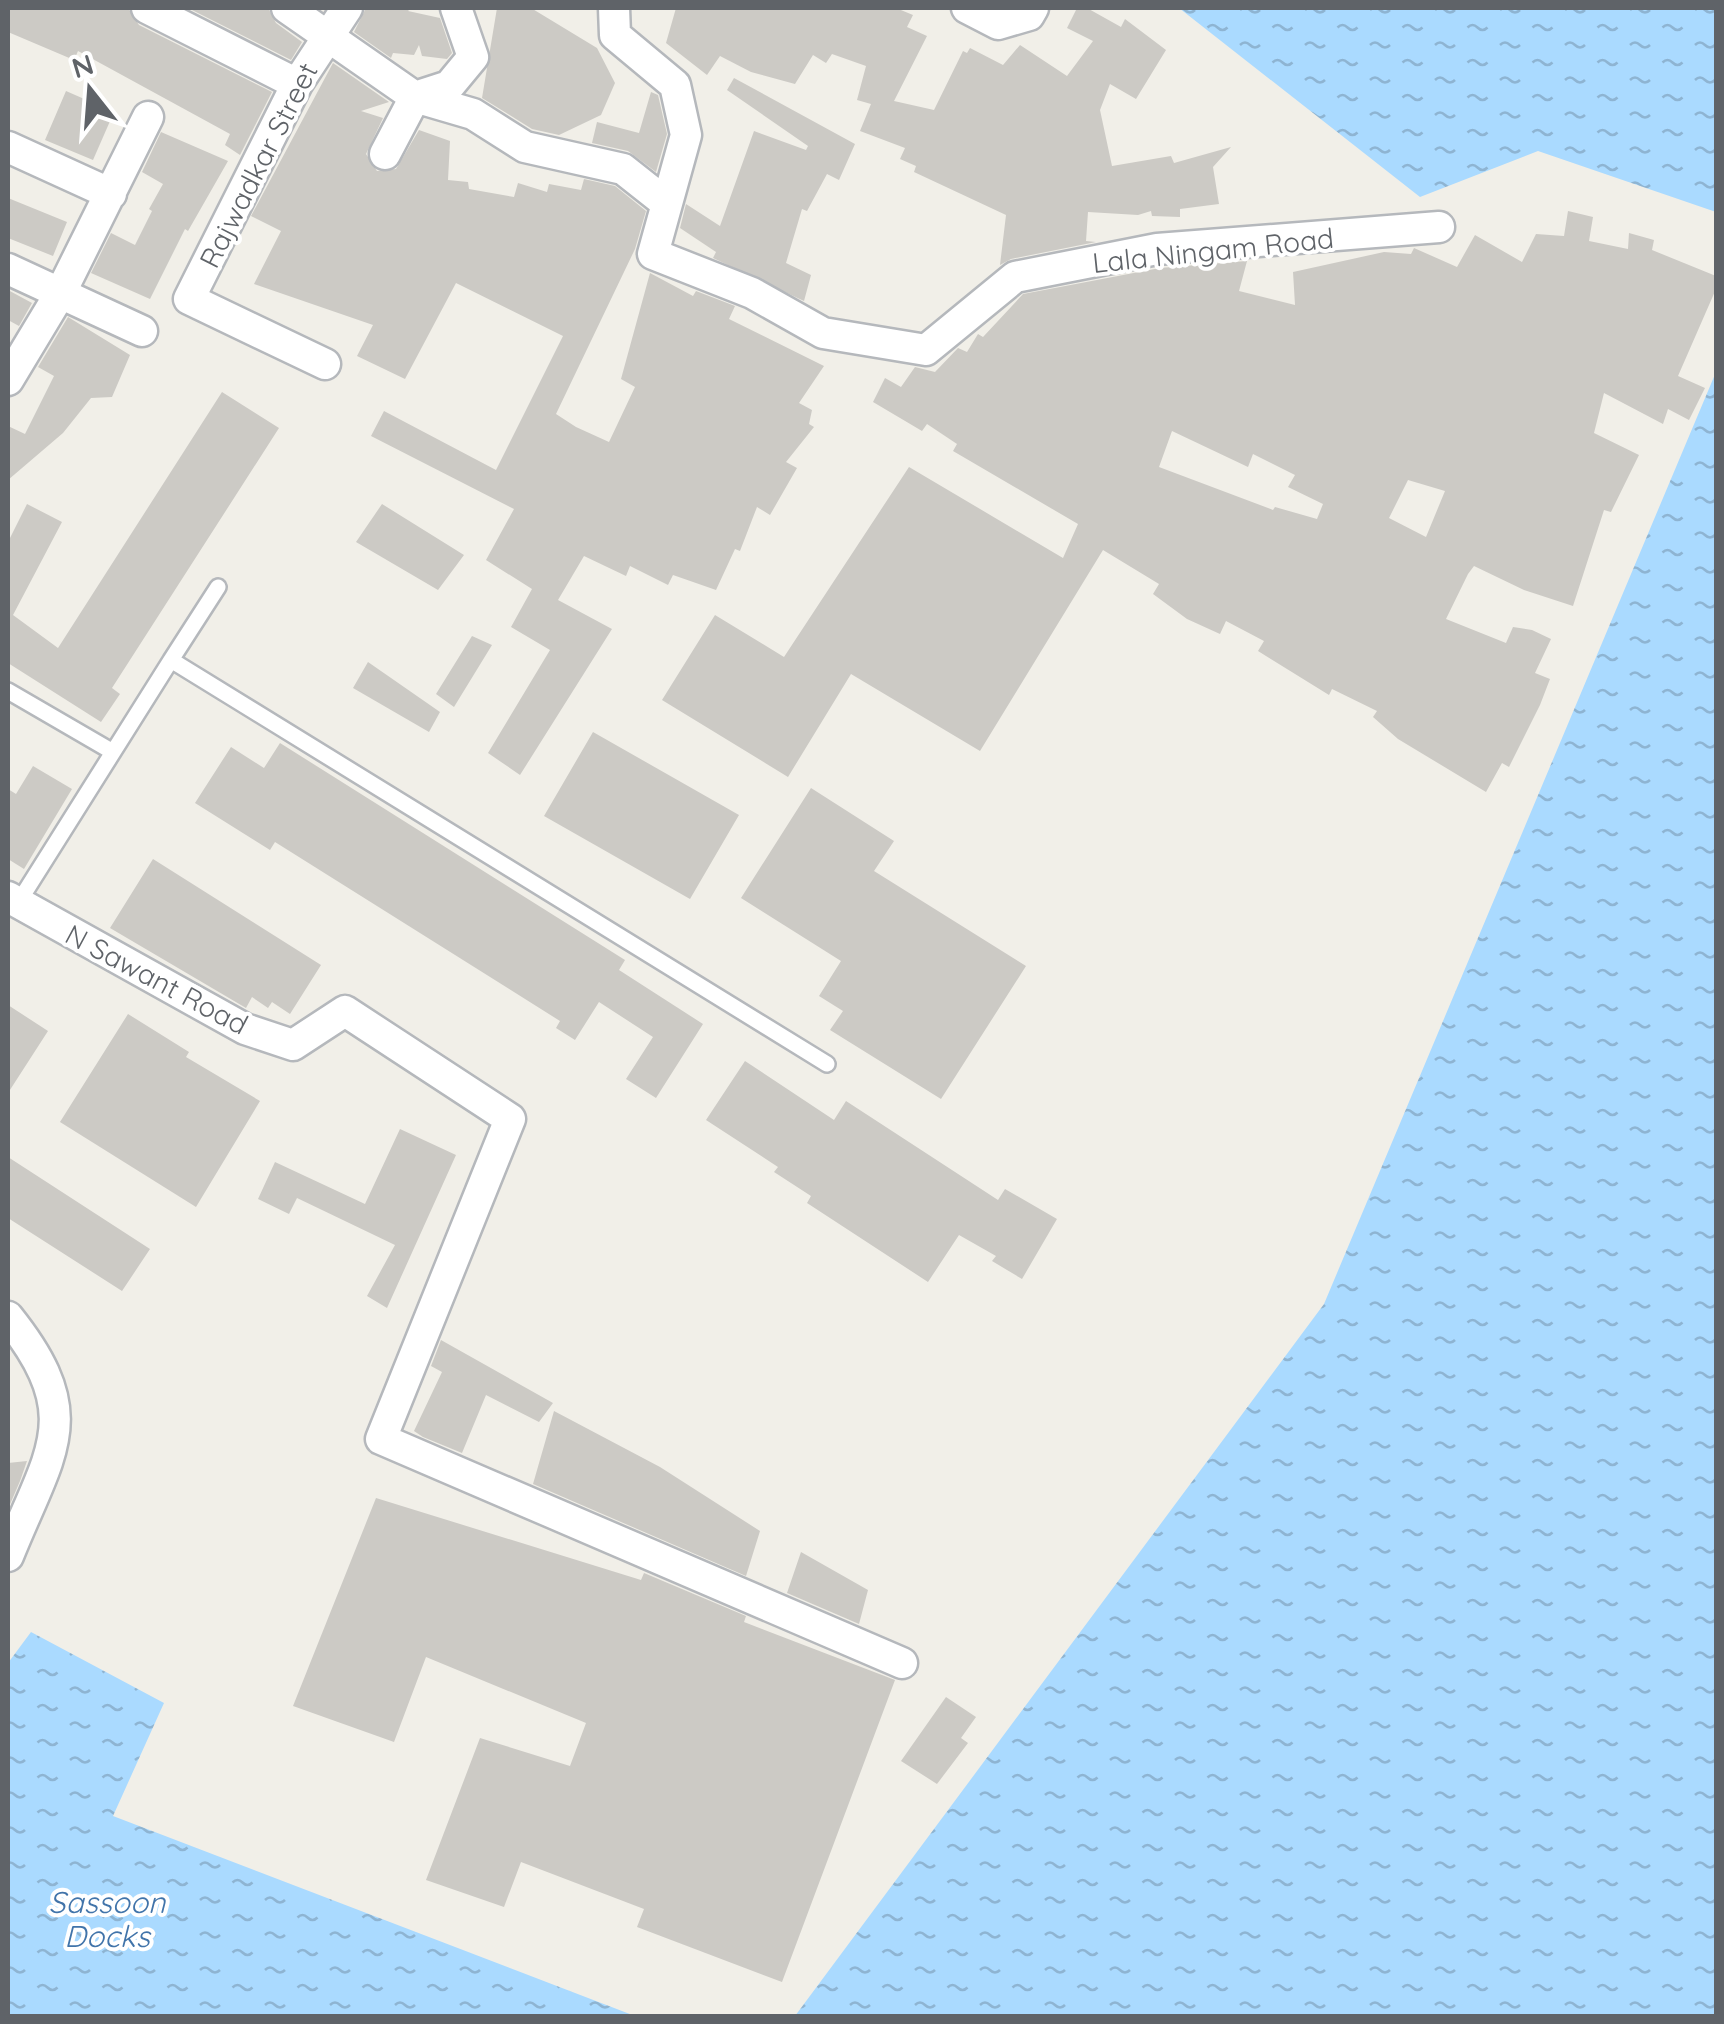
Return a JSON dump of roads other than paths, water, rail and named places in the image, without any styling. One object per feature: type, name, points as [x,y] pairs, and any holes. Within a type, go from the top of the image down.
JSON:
[{"type":"street","points":[[147,8],[297,84]]},
{"type":"street","points":[[287,8],[414,97],[473,114],[525,147],[623,170],[666,203]]},
{"type":"street","name":"Rajwadkar Street","points":[[325,364],[189,299],[297,84],[347,8]]},
{"type":"street","points":[[386,154],[414,97],[449,86],[473,57],[456,8]]},
{"type":"street","name":"Lala Ningam Road","points":[[614,8],[615,36],[675,86],[686,135],[652,254],[752,293],[824,333],[926,350],[1015,277],[1157,249],[1439,227]]},
{"type":"street","points":[[967,8],[998,24],[1031,11]]},
{"type":"street","points":[[8,380],[61,292],[148,117]]},
{"type":"street","points":[[8,147],[111,194]]},
{"type":"street","points":[[8,268],[142,331]]},
{"type":"street","name":"N Sawant Road","points":[[11,906],[245,1029],[293,1045],[346,1012],[510,1119],[381,1440],[902,1663]]},
{"type":"street","points":[[8,1556],[54,1441],[59,1414],[39,1360],[14,1325]]},
{"type":"lane","points":[[11,906],[218,587]]},
{"type":"lane","points":[[171,660],[827,1064]]},
{"type":"lane","points":[[8,690],[113,752]]},
{"type":"water","points":[[1179,8],[1716,8],[1716,212],[1538,151],[1420,197]]},
{"type":"water","points":[[1716,372],[1716,2016],[795,2016],[1324,1304]]},
{"type":"water","name":"Sassoon Docks","points":[[31,1632],[164,1703],[113,1816],[635,2016],[8,2016],[8,1663]]}]
